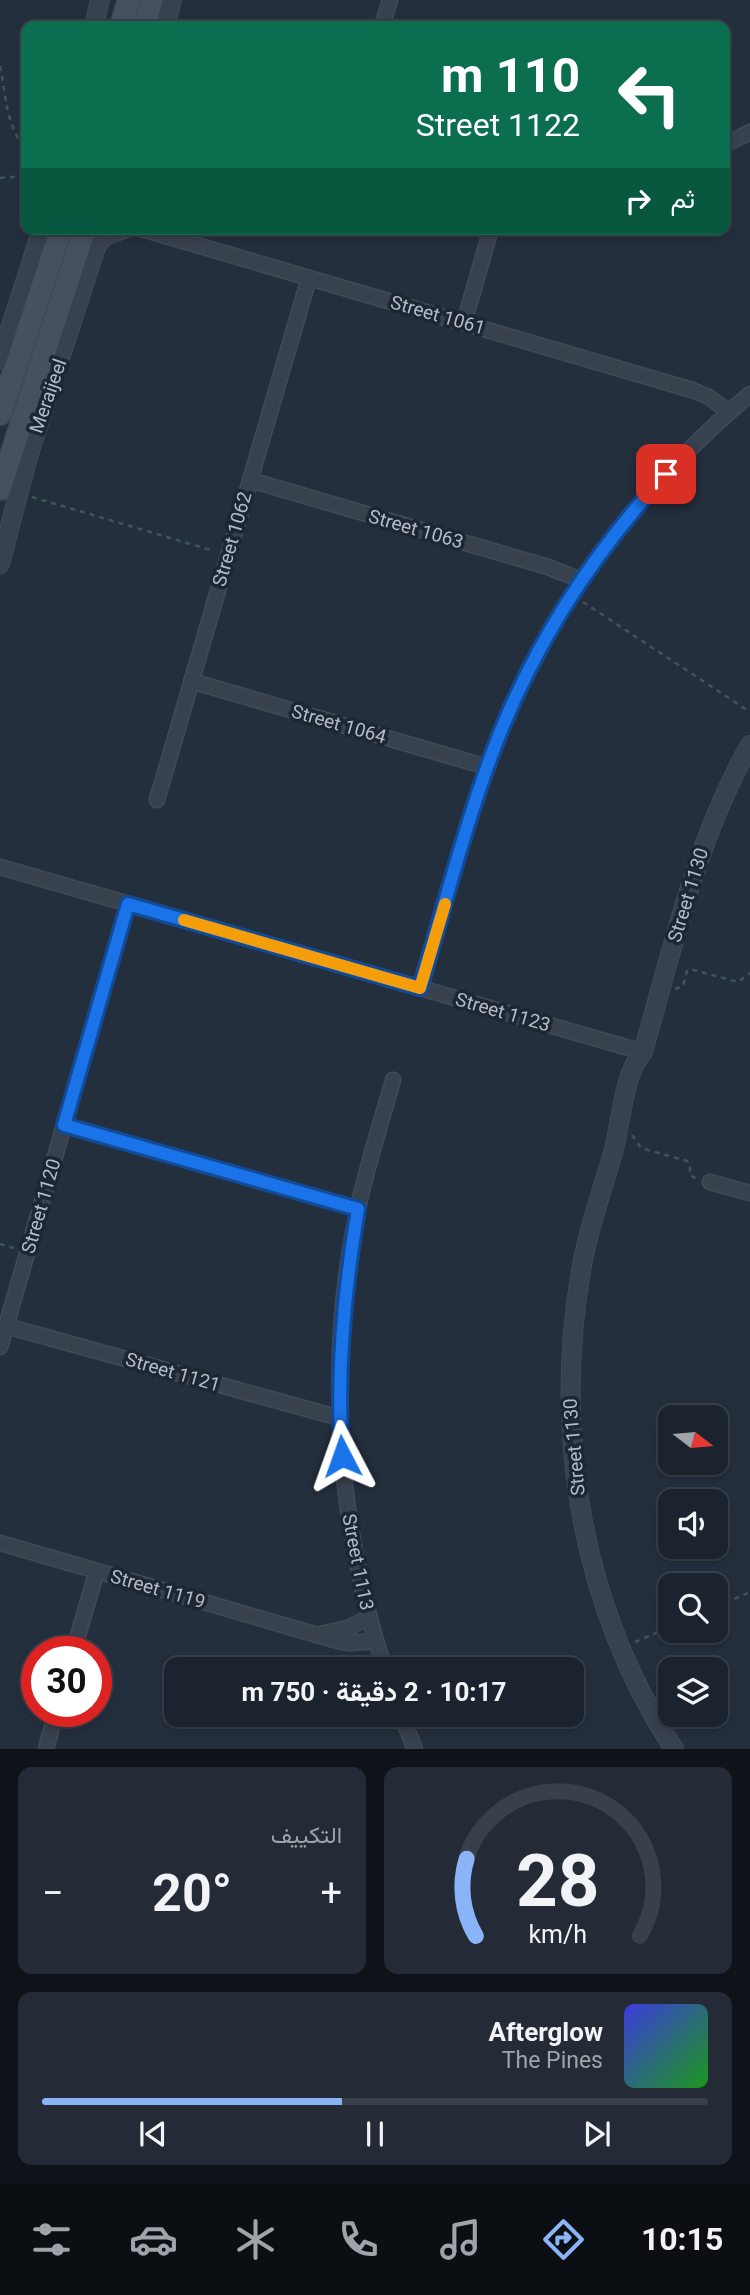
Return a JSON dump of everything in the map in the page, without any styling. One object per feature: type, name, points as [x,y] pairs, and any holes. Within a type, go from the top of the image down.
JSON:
[{"type":"main road","points":[[148,21],[159,1]]},
{"type":"main road","points":[[154,21],[159,1]]},
{"type":"main road","name":"Meraijeel","points":[[0,414],[59,235]]},
{"type":"main road","name":"Meraijeel","points":[[9,491],[95,235]]},
{"type":"street","points":[[95,21],[100,0]]},
{"type":"street","points":[[384,21],[390,0]]},
{"type":"street","points":[[159,1],[164,21]]},
{"type":"street","points":[[730,142],[750,132]]},
{"type":"street","points":[[0,360],[40,235]]},
{"type":"street","name":"Street 1061","points":[[162,235],[692,390],[709,397],[729,412]]},
{"type":"street","points":[[464,323],[489,235]]},
{"type":"street","name":"Street 1062","points":[[157,800],[309,278]]},
{"type":"street","points":[[420,988],[487,767],[522,684],[571,595],[640,502],[678,460],[750,394]]},
{"type":"street","name":"Street 1063","points":[[250,480],[548,567],[581,580]]},
{"type":"street","name":"Meraijeel","points":[[0,564],[9,491]]},
{"type":"street","name":"Street 1064","points":[[191,681],[487,767]]},
{"type":"street","name":"Street 1130","points":[[674,1749],[648,1704],[622,1648],[598,1583],[580,1511],[572,1442],[571,1345],[582,1263],[634,1066],[643,1052],[703,844],[750,745]]},
{"type":"street","name":"Street 1123","points":[[0,867],[643,1052]]},
{"type":"street","name":"Street 1120","points":[[0,1347],[128,904]]},
{"type":"street","name":"Street 1113","points":[[381,1657],[369,1618],[350,1523],[340,1418],[343,1319],[358,1209],[393,1080]]},
{"type":"street","points":[[64,1125],[358,1209]]},
{"type":"street","points":[[710,1182],[750,1193]]},
{"type":"street","name":"Street 1121","points":[[6,1325],[340,1418]]},
{"type":"street","name":"Street 1119","points":[[0,1543],[350,1643],[376,1641]]},
{"type":"street","points":[[78,1636],[97,1571]]},
{"type":"street","name":"Street 1119","points":[[316,1634],[337,1631],[369,1618]]},
{"type":"street","points":[[46,1749],[52,1727]]},
{"type":"street","points":[[406,1727],[415,1749]]},
{"type":"path","points":[[0,66],[5,106],[21,143]]},
{"type":"path","points":[[0,178],[21,176]]},
{"type":"path","points":[[9,491],[227,555]]},
{"type":"path","points":[[571,595],[750,712]]},
{"type":"path","points":[[662,985],[680,989],[687,971],[692,968],[738,982],[750,973]]},
{"type":"path","points":[[619,1131],[634,1136],[641,1148],[687,1161],[691,1177],[710,1182]]},
{"type":"path","points":[[728,1602],[750,1592]]},
{"type":"path","points":[[622,1648],[658,1632]]},
{"type":"slow traffic","points":[[184,920],[420,988],[445,904]]},
{"type":"route","points":[[342,1456],[340,1364],[348,1266],[358,1209],[64,1125],[128,904],[420,988],[479,789],[522,684],[553,625],[604,546],[666,474]]}]
